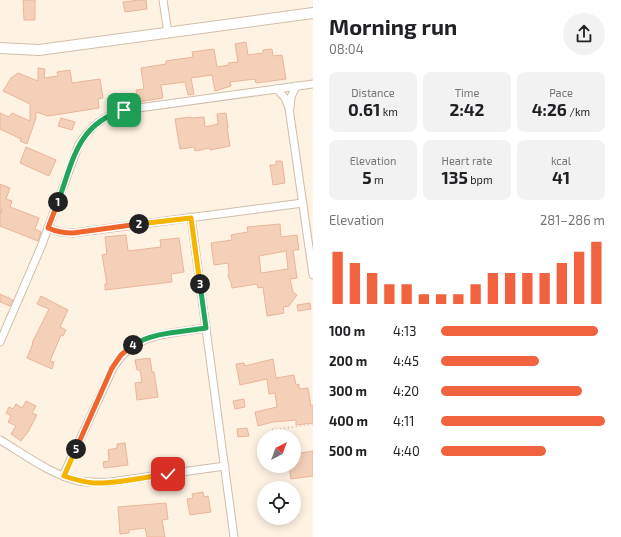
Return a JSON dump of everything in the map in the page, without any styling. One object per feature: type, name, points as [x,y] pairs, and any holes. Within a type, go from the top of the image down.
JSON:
[{"type":"street","points":[[163,0],[168,33]]},
{"type":"street","points":[[0,48],[39,50],[313,13]]},
{"type":"street","points":[[0,342],[25,286],[80,144],[93,126],[113,113],[124,110],[313,84]]},
{"type":"street","points":[[296,86],[291,97],[290,108],[313,275]]},
{"type":"street","points":[[277,89],[285,98],[290,108]]},
{"type":"street","points":[[48,228],[60,232],[73,233],[303,203]]},
{"type":"street","points":[[191,218],[226,466],[234,537]]},
{"type":"street","points":[[64,476],[112,368],[121,355],[134,344],[148,338],[206,328]]},
{"type":"street","points":[[0,440],[52,471],[86,482],[110,482],[226,466]]},
{"type":"path","points":[[279,429],[313,424]]},
{"type":"building","points":[[23,0],[35,0],[35,20],[24,20]]},
{"type":"building","points":[[146,0],[147,9],[125,12],[123,2]]},
{"type":"building","points":[[246,42],[248,55],[263,53],[263,50],[272,49],[273,56],[282,55],[286,79],[256,83],[255,79],[230,82],[231,86],[215,91],[212,75],[191,78],[194,94],[188,95],[185,82],[161,85],[163,98],[138,102],[136,90],[144,89],[141,68],[166,64],[166,61],[193,57],[192,52],[214,49],[217,67],[229,65],[228,63],[238,62],[235,44]]},
{"type":"building","points":[[38,68],[45,69],[44,78],[58,76],[57,72],[70,70],[72,83],[100,79],[103,98],[98,99],[99,108],[48,116],[36,112],[36,118],[27,144],[20,141],[21,139],[0,129],[0,113],[9,117],[12,113],[30,121],[30,104],[3,91],[11,78],[18,73],[38,81]]},
{"type":"building","points":[[226,113],[230,146],[195,151],[194,147],[180,149],[175,119],[204,117],[205,127],[218,124],[217,114]]},
{"type":"building","points":[[61,118],[75,122],[72,130],[58,126]]},
{"type":"building","points":[[26,147],[56,160],[49,176],[20,163]]},
{"type":"building","points":[[276,161],[282,161],[285,183],[273,185],[270,165],[276,165]]},
{"type":"building","points":[[0,184],[10,188],[6,199],[12,201],[10,207],[39,218],[35,229],[41,232],[38,241],[0,226],[0,215],[2,209],[0,213]]},
{"type":"building","points":[[280,224],[281,237],[297,235],[299,250],[293,250],[297,278],[290,279],[293,292],[297,295],[289,306],[283,307],[284,313],[267,316],[263,287],[258,288],[257,284],[232,288],[228,277],[228,263],[214,265],[211,243],[232,240],[231,235],[248,232],[247,227]],"holes":[[[286,251],[288,269],[261,273],[259,256]]]},
{"type":"building","points":[[126,235],[128,251],[161,247],[160,240],[179,238],[184,272],[171,274],[172,282],[105,290],[105,284],[107,284],[102,255],[107,254],[105,237]]},
{"type":"building","points":[[0,294],[13,300],[10,306],[0,302]]},
{"type":"building","points":[[41,296],[68,310],[60,327],[66,330],[63,336],[61,335],[50,361],[54,362],[52,369],[27,358],[32,343],[49,309],[37,304]]},
{"type":"building","points":[[310,303],[311,309],[298,311],[297,305]]},
{"type":"building","points":[[150,358],[158,397],[137,400],[135,383],[142,382],[140,370],[137,370],[135,360]]},
{"type":"building","points":[[273,359],[276,378],[294,375],[296,385],[299,384],[299,389],[308,388],[311,406],[313,405],[313,423],[296,425],[296,420],[273,422],[258,426],[255,412],[277,407],[275,393],[269,394],[267,379],[240,385],[236,364],[244,363],[245,366]]},
{"type":"building","points":[[244,399],[245,407],[235,409],[233,401]]},
{"type":"building","points":[[26,401],[36,406],[32,413],[37,415],[28,432],[21,441],[11,434],[16,426],[8,422],[11,416],[6,413],[9,407],[13,409],[16,404],[22,408]]},
{"type":"building","points":[[247,428],[249,436],[238,437],[237,429]]},
{"type":"building","points":[[125,443],[128,465],[104,468],[103,462],[109,461],[108,450],[117,448],[117,444]]},
{"type":"building","points":[[313,451],[313,476],[291,479],[290,473],[301,473],[301,453]]},
{"type":"building","points":[[203,492],[204,497],[208,496],[211,512],[190,515],[187,499],[193,498],[192,494]]},
{"type":"building","points":[[166,503],[168,519],[162,520],[165,537],[147,537],[145,528],[129,530],[129,533],[120,534],[118,507]]},
{"type":"route","points":[[124,110],[113,113],[103,119],[93,126],[86,134],[80,144],[48,228],[54,231],[73,233],[191,218],[206,328],[140,340],[121,355],[112,368],[64,476],[78,481],[94,483],[168,474]]}]
